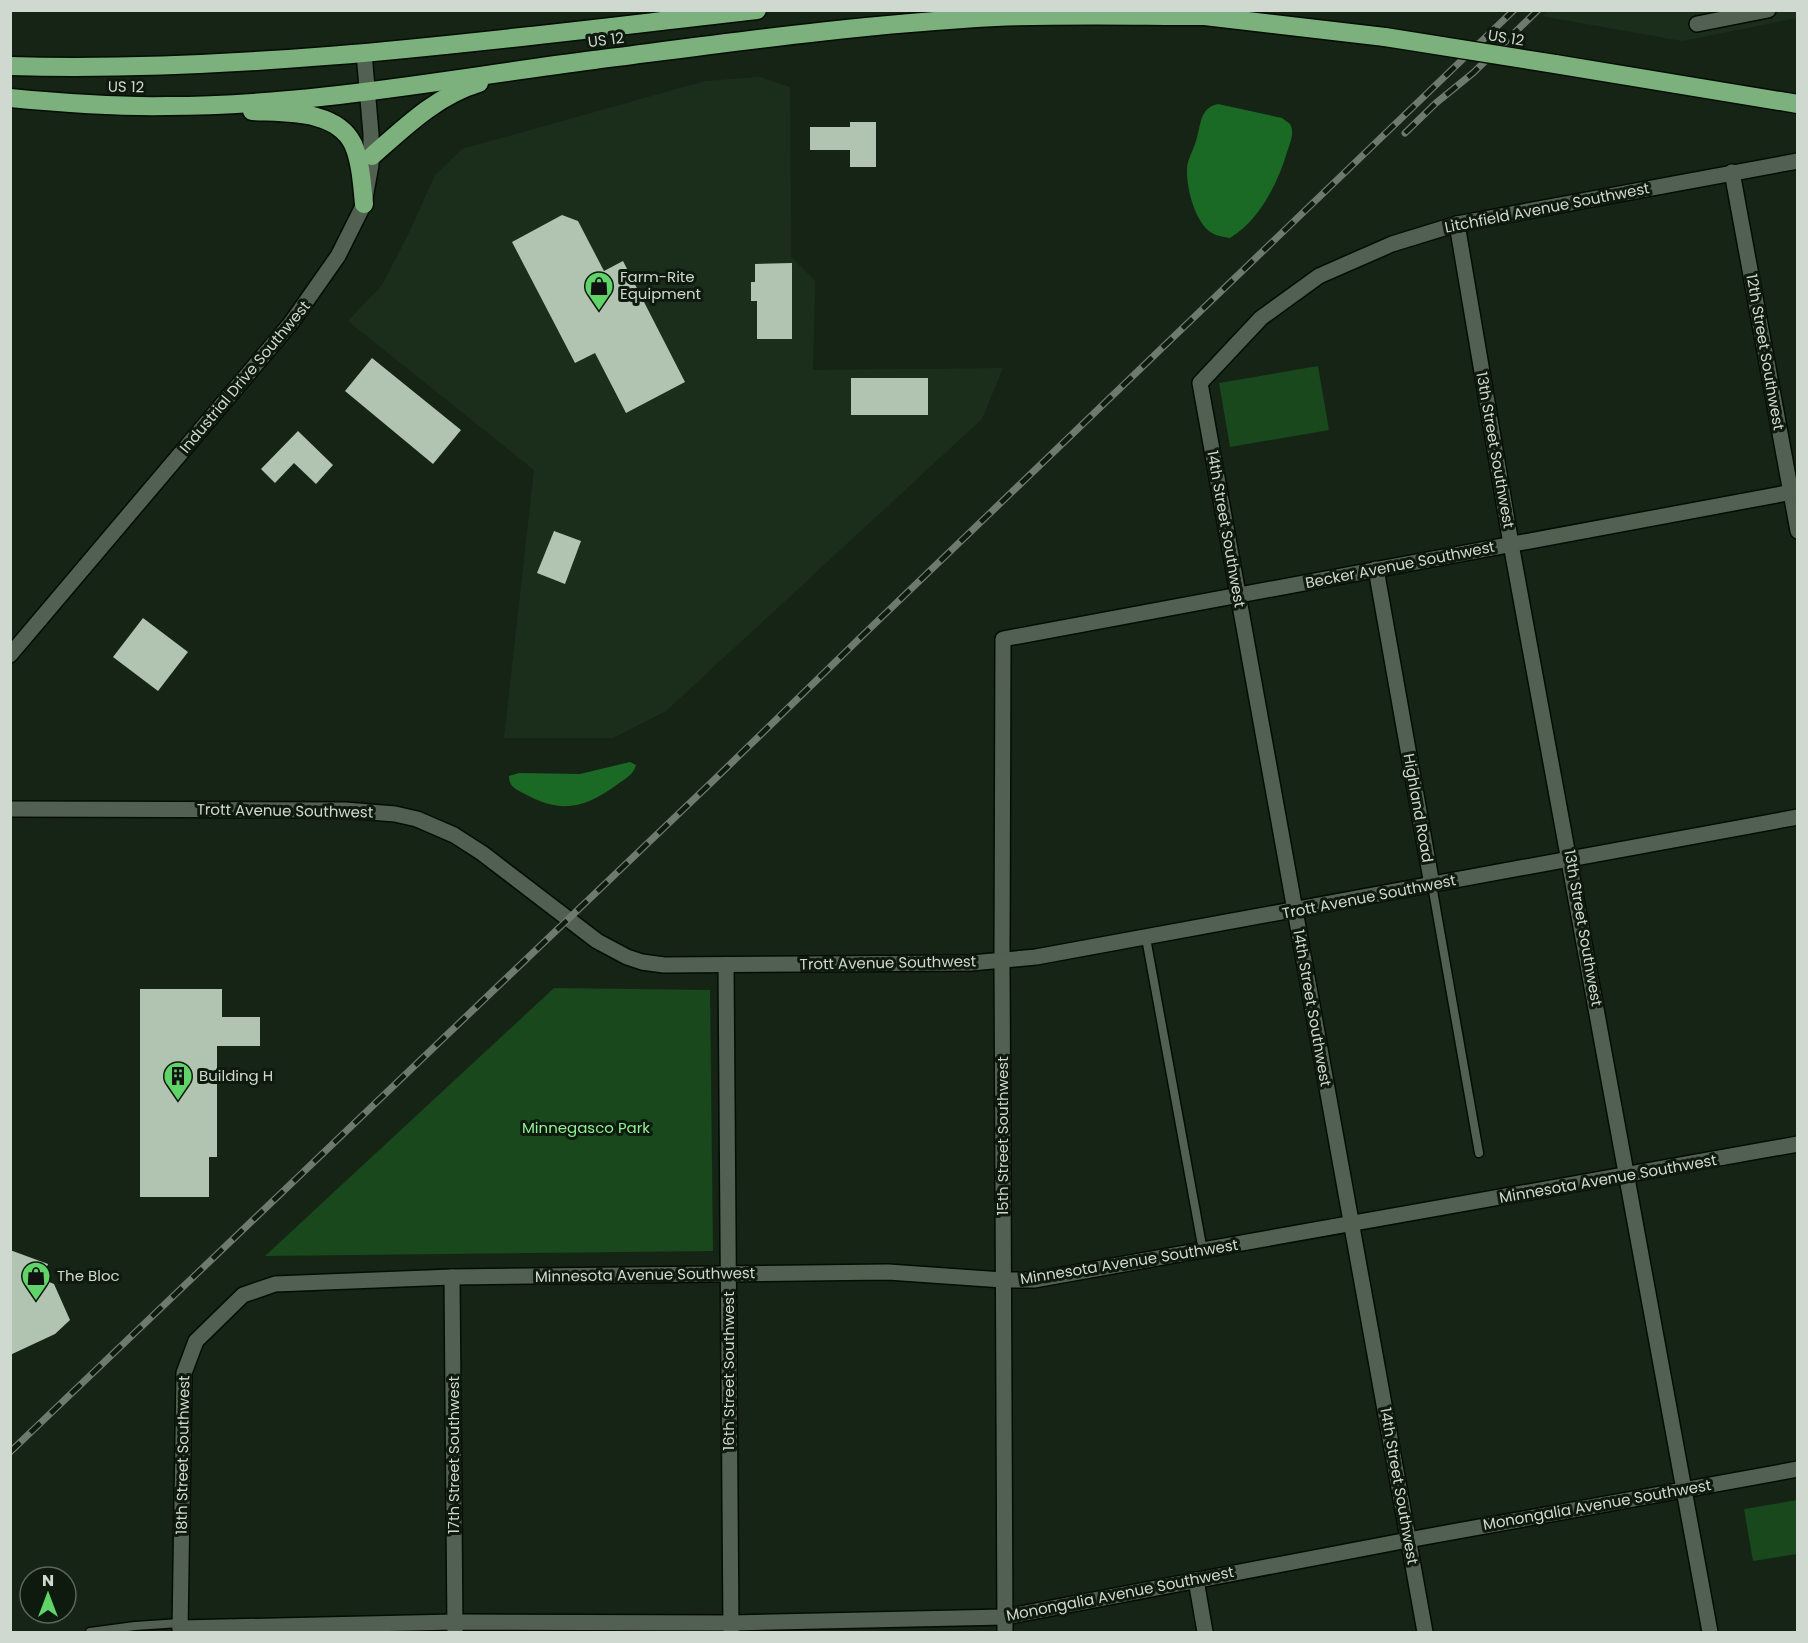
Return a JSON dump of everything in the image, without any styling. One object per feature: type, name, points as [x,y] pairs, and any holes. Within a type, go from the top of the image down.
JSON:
[{"type":"highway","name":"US 12","points":[[10,66],[243,62],[364,53],[757,10]]},
{"type":"highway","name":"US 12","points":[[1158,10],[1385,37],[1797,104]]},
{"type":"highway","name":"US 12","points":[[10,98],[61,103],[169,106],[255,102],[368,92],[548,66],[795,35],[929,22],[1048,16],[1208,16]]},
{"type":"highway","points":[[372,156],[424,111],[446,97],[493,79],[548,66]]},
{"type":"highway","points":[[169,106],[294,114],[336,124],[346,133],[353,145],[364,204]]},
{"type":"street","points":[[1697,24],[1768,10]]},
{"type":"street","name":"Industrial Drive Southwest","points":[[10,655],[291,323],[328,272],[364,204],[372,156],[364,53]]},
{"type":"street","name":"Litchfield Avenue Southwest","points":[[1200,383],[1261,318],[1319,276],[1392,244],[1457,224],[1797,161]]},
{"type":"street","name":"12th Street Southwest","points":[[1732,172],[1794,492],[1797,531]]},
{"type":"street","name":"13th Street Southwest","points":[[1457,224],[1511,544],[1710,1632]]},
{"type":"street","name":"14th Street Southwest","points":[[1200,383],[1425,1632]]},
{"type":"street","name":"Becker Avenue Southwest","points":[[1003,639],[1794,492]]},
{"type":"street","name":"Highland Road","points":[[1376,569],[1432,885]]},
{"type":"street","name":"15th Street Southwest","points":[[1003,639],[1005,1625]]},
{"type":"street","name":"Trott Avenue Southwest","points":[[10,809],[335,809],[394,814],[417,819],[454,835],[482,853],[597,941],[614,951],[648,963],[726,965],[971,963],[1036,957],[1797,817]]},
{"type":"street","name":"16th Street Southwest","points":[[726,965],[731,1628]]},
{"type":"street","name":"Minnesota Avenue Southwest","points":[[452,1277],[888,1272],[1034,1280],[1797,1144]]},
{"type":"street","name":"17th Street Southwest","points":[[452,1277],[455,1627]]},
{"type":"street","name":"18th Street Southwest","points":[[180,1628],[184,1373],[196,1341],[243,1295],[275,1284],[452,1277]]},
{"type":"street","name":"Monongalia Avenue Southwest","points":[[180,1628],[731,1628],[1005,1625],[1196,1580],[1797,1469]]},
{"type":"street","points":[[1196,1580],[1205,1632]]},
{"type":"lane","name":"Highland Road","points":[[1432,885],[1479,1153]]},
{"type":"lane","points":[[1146,938],[1203,1251]]},
{"type":"lane","points":[[90,1632],[135,1626],[180,1628]]},
{"type":"shaded area","points":[[1549,10],[1798,11],[1797,18],[1682,41],[1542,16]]},
{"type":"shaded area","points":[[760,77],[790,87],[791,257],[815,281],[813,370],[1003,368],[982,419],[666,711],[613,738],[504,738],[534,470],[348,321],[382,285],[435,175],[462,149],[705,81]]},
{"type":"shaded area","points":[[1218,104],[1282,118],[1290,124],[1292,131],[1291,142],[1273,188],[1250,222],[1230,238],[1212,233],[1201,221],[1193,204],[1187,176],[1188,161],[1202,118],[1207,109]]},
{"type":"shaded area","points":[[630,762],[636,765],[626,778],[594,799],[572,806],[560,806],[536,800],[511,785],[509,779],[509,776],[519,773],[580,774]]},
{"type":"green space","points":[[1318,366],[1329,430],[1230,447],[1219,383]]},
{"type":"green space","name":"Minnegasco Park","points":[[554,988],[710,990],[713,1251],[265,1256]]},
{"type":"green space","points":[[1797,1500],[1797,1554],[1753,1561],[1744,1509]]},
{"type":"building","points":[[850,122],[876,122],[876,167],[850,167],[850,150],[810,150],[810,127],[850,127]]},
{"type":"building","name":"Farm-Rite Equipment","points":[[562,215],[578,221],[604,271],[623,261],[685,382],[626,413],[595,353],[575,363],[512,242]]},
{"type":"building","points":[[792,263],[792,339],[757,339],[757,301],[751,301],[751,282],[755,282],[755,264]]},
{"type":"building","points":[[372,358],[461,430],[433,464],[345,391]]},
{"type":"building","points":[[851,378],[928,378],[928,415],[851,415]]},
{"type":"building","points":[[298,431],[333,465],[316,484],[294,463],[275,483],[261,469]]},
{"type":"building","points":[[554,531],[581,541],[565,584],[537,573]]},
{"type":"building","points":[[143,618],[188,652],[158,691],[113,657]]},
{"type":"building","name":"Building H","points":[[140,989],[222,989],[222,1017],[260,1017],[260,1046],[217,1046],[217,1157],[209,1157],[209,1197],[140,1197]]},
{"type":"building","name":"The Bloc","points":[[10,1250],[48,1264],[42,1279],[54,1284],[70,1320],[55,1334],[10,1355]]},
{"type":"railway","points":[[10,1452],[716,778],[1514,10]]},
{"type":"railway","points":[[1405,133],[1436,103],[1473,73],[1538,10]]},
{"type":"place","name":"Farm-Rite Equipment","points":[[599,312]]},
{"type":"place","name":"Building H","points":[[178,1102]]},
{"type":"place","name":"The Bloc","points":[[36,1302]]}]
